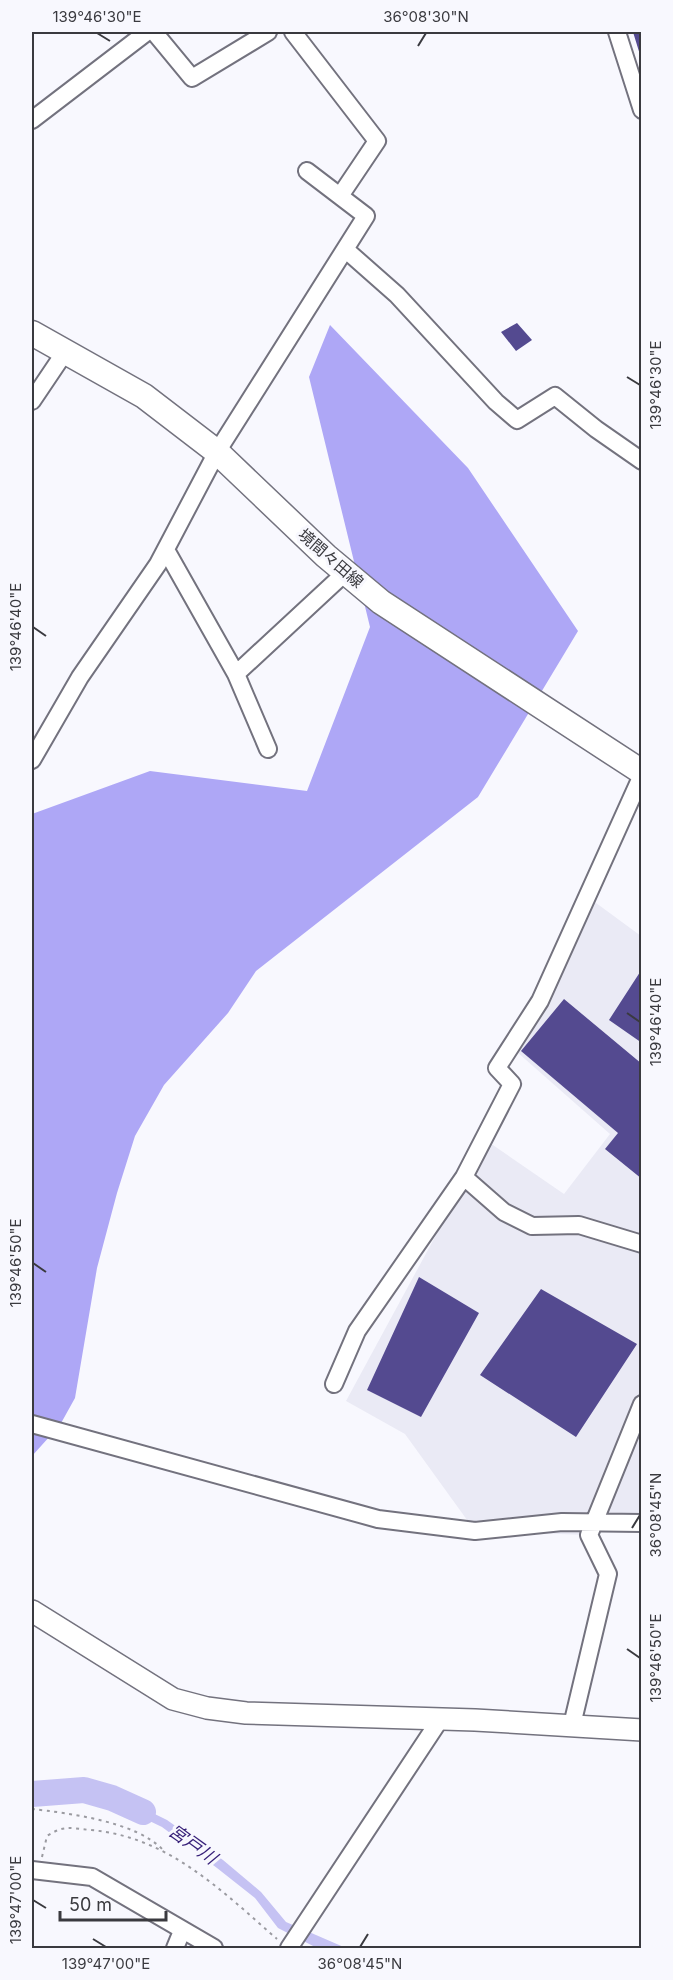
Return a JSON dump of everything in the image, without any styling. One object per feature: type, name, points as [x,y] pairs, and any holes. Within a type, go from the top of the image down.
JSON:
[{"type":"main road","name":"境間々田線","points":[[32,333],[144,396],[217,452],[381,602],[642,773]]},
{"type":"street","points":[[32,120],[147,32]]},
{"type":"street","points":[[154,32],[192,78],[268,32]]},
{"type":"street","points":[[293,32],[376,141],[340,196]]},
{"type":"street","points":[[617,32],[642,110]]},
{"type":"street","points":[[32,760],[80,677],[166,550],[217,452],[366,216],[307,171]]},
{"type":"street","points":[[346,250],[398,295],[496,402],[517,420],[555,396],[596,429],[642,460]]},
{"type":"street","points":[[32,400],[65,352]]},
{"type":"street","points":[[166,550],[236,674],[268,749]]},
{"type":"street","points":[[236,674],[346,572]]},
{"type":"street","points":[[334,1384],[357,1331],[464,1176],[512,1084],[497,1068],[540,1001],[642,773]]},
{"type":"street","points":[[464,1176],[504,1212],[532,1226],[579,1225],[642,1244]]},
{"type":"street","points":[[572,1725],[608,1574],[589,1535],[642,1404]]},
{"type":"street","points":[[32,1424],[378,1519],[475,1531],[593,1521],[642,1523]]},
{"type":"street","points":[[32,1611],[173,1699],[207,1708],[246,1713],[572,1725],[642,1730]]},
{"type":"street","points":[[285,1945],[315,1910],[439,1721]]},
{"type":"street","points":[[36,1870],[92,1877],[214,1948]]},
{"type":"street","points":[[175,1948],[182,1931]]},
{"type":"path","points":[[32,1809],[76,1813],[151,1837],[164,1851]]},
{"type":"path","points":[[36,1870],[47,1836],[61,1827],[105,1831],[152,1844],[181,1860],[285,1945]]},
{"type":"shaded area","points":[[330,325],[468,468],[578,631],[478,797],[256,971],[228,1013],[164,1085],[135,1136],[117,1193],[97,1268],[75,1398],[60,1425],[32,1456],[32,814],[150,771],[307,791],[370,627],[309,377]]},
{"type":"shaded area","points":[[592,900],[641,936],[641,1515],[595,1521],[589,1535],[475,1531],[405,1434],[346,1401],[487,1141],[564,1194],[610,1134],[517,1052]]},
{"type":"water","points":[[114,1794],[167,1820],[223,1860],[261,1892],[286,1922],[346,1948],[317,1948],[278,1928],[255,1898],[217,1868],[162,1827],[110,1802]]},
{"type":"building","points":[[633,32],[642,32],[642,58],[641,58]]},
{"type":"building","points":[[517,323],[532,340],[516,351],[501,332]]},
{"type":"building","points":[[642,969],[642,1043],[609,1020]]},
{"type":"building","points":[[564,999],[642,1064],[642,1179],[605,1149],[618,1133],[521,1051]]},
{"type":"building","points":[[419,1277],[479,1313],[421,1417],[367,1390]]},
{"type":"building","points":[[541,1289],[637,1344],[576,1437],[480,1375]]},
{"type":"waterway","name":"宮戸川","points":[[32,1794],[84,1790],[112,1798],[143,1812]]}]
